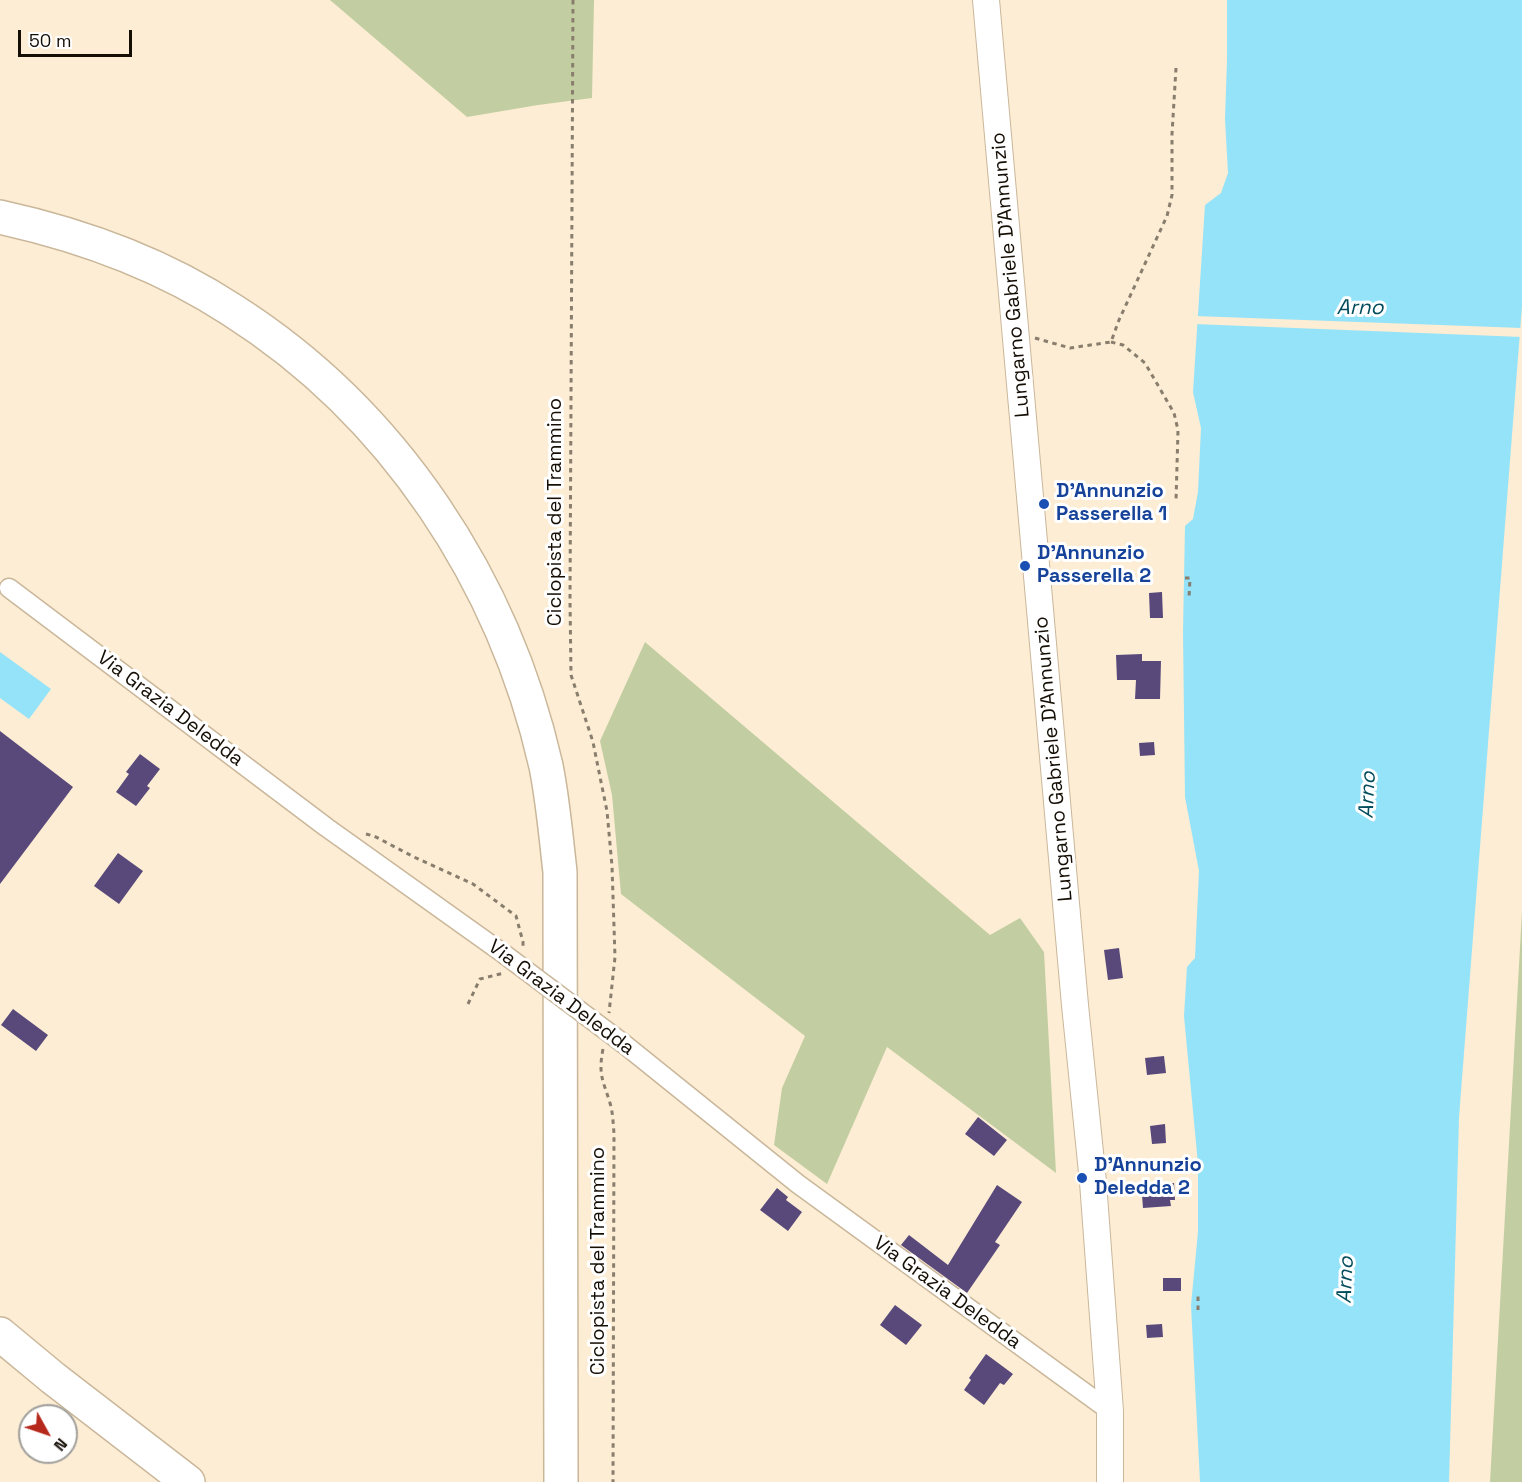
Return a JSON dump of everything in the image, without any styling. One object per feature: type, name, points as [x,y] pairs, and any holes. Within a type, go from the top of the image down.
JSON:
[{"type":"highway","points":[[0,217],[75,237],[168,274],[230,308],[289,350],[348,403],[403,465],[448,528],[468,561],[508,644],[546,766],[560,872],[561,1482]]},
{"type":"highway","points":[[0,1334],[188,1482]]},
{"type":"highway","points":[[0,1362],[108,1449],[153,1482]]},
{"type":"main road","name":"Lungarno Gabriele D'Annunzio","points":[[986,0],[1075,1005],[1093,1182],[1110,1411],[1110,1482]]},
{"type":"street","name":"Via Grazia Deledda","points":[[9,588],[326,827],[504,954],[624,1044],[798,1184],[1110,1411]]},
{"type":"path","name":"Ciclopista del Trammino","points":[[573,0],[570,589],[572,675],[593,742],[607,811],[612,866],[615,957],[608,1020]]},
{"type":"path","points":[[1111,342],[1167,216],[1172,195],[1172,134],[1176,68]]},
{"type":"path","points":[[1016,333],[1070,348],[1111,342],[1123,345],[1145,363],[1174,413],[1178,430],[1176,501]]},
{"type":"path","points":[[1185,578],[1190,578],[1189,598]]},
{"type":"path","name":"Ciclopista del Trammino","points":[[605,1042],[601,1075],[611,1106],[614,1133],[613,1482]]},
{"type":"path","points":[[1198,1294],[1198,1310]]},
{"type":"path","points":[[1191,1305],[1198,1305]]},
{"type":"green space","points":[[330,0],[594,0],[592,98],[467,117]]},
{"type":"green space","points":[[645,642],[990,935],[1020,918],[1044,952],[1056,1173],[887,1047],[827,1184],[774,1145],[782,1088],[805,1036],[621,894],[612,795],[600,741]]},
{"type":"green space","points":[[1522,912],[1522,1482],[1490,1482]]},
{"type":"water","name":"Arno","points":[[1227,0],[1522,0],[1522,306],[1459,1117],[1449,1482],[1200,1482],[1191,1305],[1198,1232],[1198,1164],[1184,1016],[1187,967],[1195,958],[1199,871],[1185,797],[1183,632],[1185,526],[1193,519],[1198,492],[1201,428],[1193,392],[1205,205],[1221,193],[1228,173],[1225,119]]},
{"type":"water","points":[[0,652],[51,689],[29,719],[0,698]]},
{"type":"pier","points":[[1195,316],[1522,328],[1522,337],[1194,324]]},
{"type":"building","points":[[1162,592],[1163,618],[1150,618],[1149,593]]},
{"type":"building","points":[[1142,654],[1142,661],[1161,661],[1160,699],[1135,699],[1136,680],[1117,680],[1116,655]]},
{"type":"building","points":[[0,731],[73,787],[0,884]]},
{"type":"building","points":[[1154,742],[1155,755],[1140,756],[1139,743]]},
{"type":"building","points":[[140,754],[160,769],[147,786],[150,788],[136,806],[116,792],[129,774],[126,772]]},
{"type":"building","points":[[118,853],[143,871],[119,904],[94,886]]},
{"type":"building","points":[[1119,948],[1123,978],[1108,980],[1104,950]]},
{"type":"building","points":[[13,1009],[48,1035],[36,1051],[1,1025]]},
{"type":"building","points":[[1164,1056],[1166,1073],[1147,1075],[1145,1058]]},
{"type":"building","points":[[978,1117],[1007,1140],[994,1156],[965,1134]]},
{"type":"building","points":[[1165,1124],[1166,1143],[1152,1144],[1150,1126]]},
{"type":"building","points":[[1174,1183],[1175,1200],[1170,1200],[1171,1206],[1143,1208],[1142,1195],[1154,1194],[1153,1185]]},
{"type":"building","points":[[997,1185],[1022,1202],[995,1242],[1000,1245],[967,1293],[901,1245],[909,1235],[948,1265]]},
{"type":"building","points":[[777,1188],[788,1197],[786,1200],[802,1212],[788,1231],[760,1210]]},
{"type":"building","points":[[1163,1278],[1181,1278],[1181,1291],[1163,1291]]},
{"type":"building","points":[[895,1305],[922,1325],[906,1345],[880,1325]]},
{"type":"building","points":[[1162,1324],[1163,1337],[1147,1338],[1146,1325]]},
{"type":"building","points":[[986,1354],[1013,1374],[1004,1385],[1000,1383],[984,1405],[964,1390],[971,1380],[969,1378]]},
{"type":"place","name":"D'Annunzio Passerella 1","points":[[1044,504]]},
{"type":"place","name":"D'Annunzio Passerella 2","points":[[1025,566]]},
{"type":"place","name":"D'Annunzio Deledda 2","points":[[1082,1178]]}]
